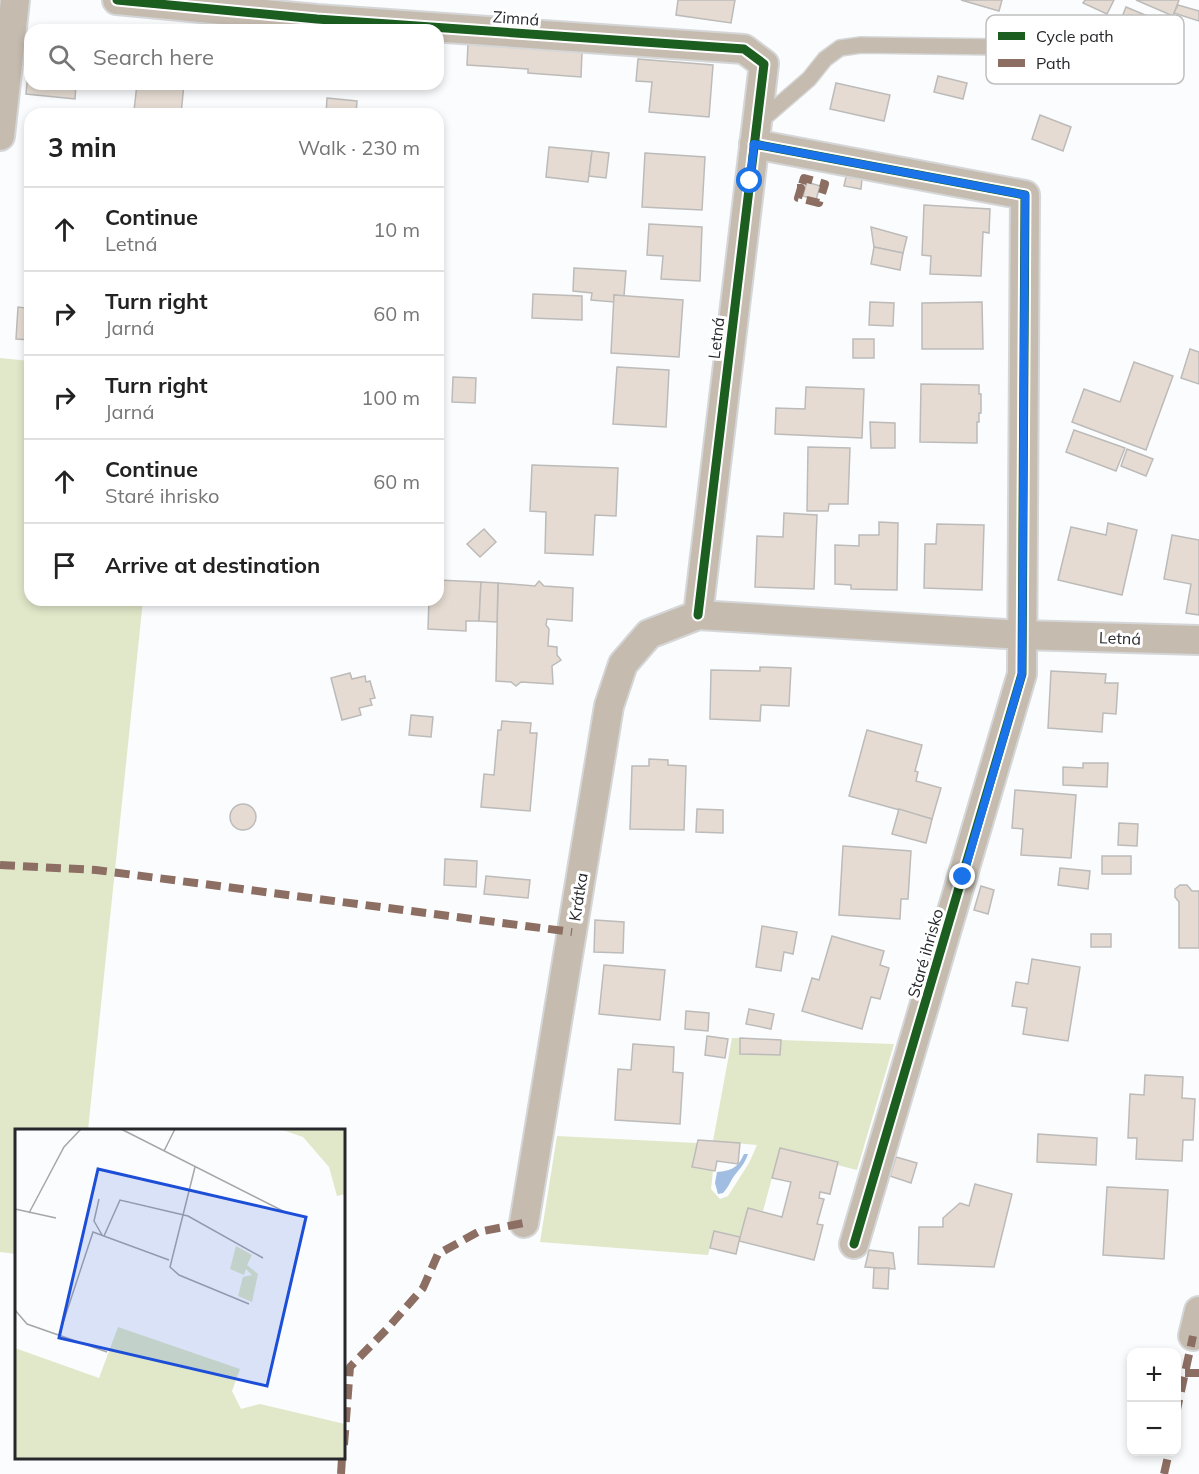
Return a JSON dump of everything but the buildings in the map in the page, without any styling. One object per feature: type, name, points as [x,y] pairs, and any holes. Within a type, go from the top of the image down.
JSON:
[{"type":"street","points":[[0,136],[15,0]]},
{"type":"street","name":"Zimná","points":[[117,0],[388,24]]},
{"type":"street","name":"Zimná","points":[[444,28],[744,49],[764,64]]},
{"type":"street","name":"Letná","points":[[764,64],[698,615],[1021,634],[1199,640]]},
{"type":"street","name":"Staré ihrisko","points":[[756,134],[1025,195],[1022,674],[854,1244]]},
{"type":"street","name":"Krátka","points":[[524,1223],[609,706],[623,664],[648,634],[698,615]]},
{"type":"lane","points":[[756,134],[825,59],[840,48],[861,45],[986,47]]},
{"type":"green space","points":[[0,358],[24,360],[24,606],[142,606],[88,1129],[15,1129],[15,1254],[0,1252]]},
{"type":"green space","points":[[732,1038],[740,1038],[740,1054],[780,1055],[781,1040],[894,1044],[857,1170],[837,1165],[837,1162],[780,1148],[763,1211],[748,1208],[740,1237],[710,1247],[708,1255],[540,1242],[557,1136],[697,1143],[693,1167],[713,1171],[711,1189],[720,1199],[728,1196],[749,1163],[757,1145],[713,1141]]},
{"type":"water","points":[[744,1154],[748,1154],[744,1163],[725,1191],[718,1194],[715,1183],[717,1172],[734,1168]]},
{"type":"marked path","points":[[797,188],[801,188],[798,198],[819,203],[825,184],[804,178],[801,188]]},
{"type":"marked path","points":[[0,865],[96,870],[572,932]]},
{"type":"marked path","points":[[345,1432],[350,1367],[423,1288],[438,1254],[478,1232],[524,1223]]},
{"type":"marked path","points":[[1179,1402],[1193,1336]]},
{"type":"marked path","points":[[1185,1373],[1199,1373]]},
{"type":"marked path","points":[[1164,1474],[1168,1456]]},
{"type":"marked path","points":[[341,1474],[342,1459]]},
{"type":"cycle path","points":[[117,0],[388,24]]},
{"type":"cycle path","points":[[444,28],[744,49],[764,64],[698,615]]},
{"type":"cycle path","points":[[754,144],[1025,195],[1022,674],[854,1244]]},
{"type":"route","points":[[750,181],[754,144],[1025,195],[1022,674],[963,877]]}]
